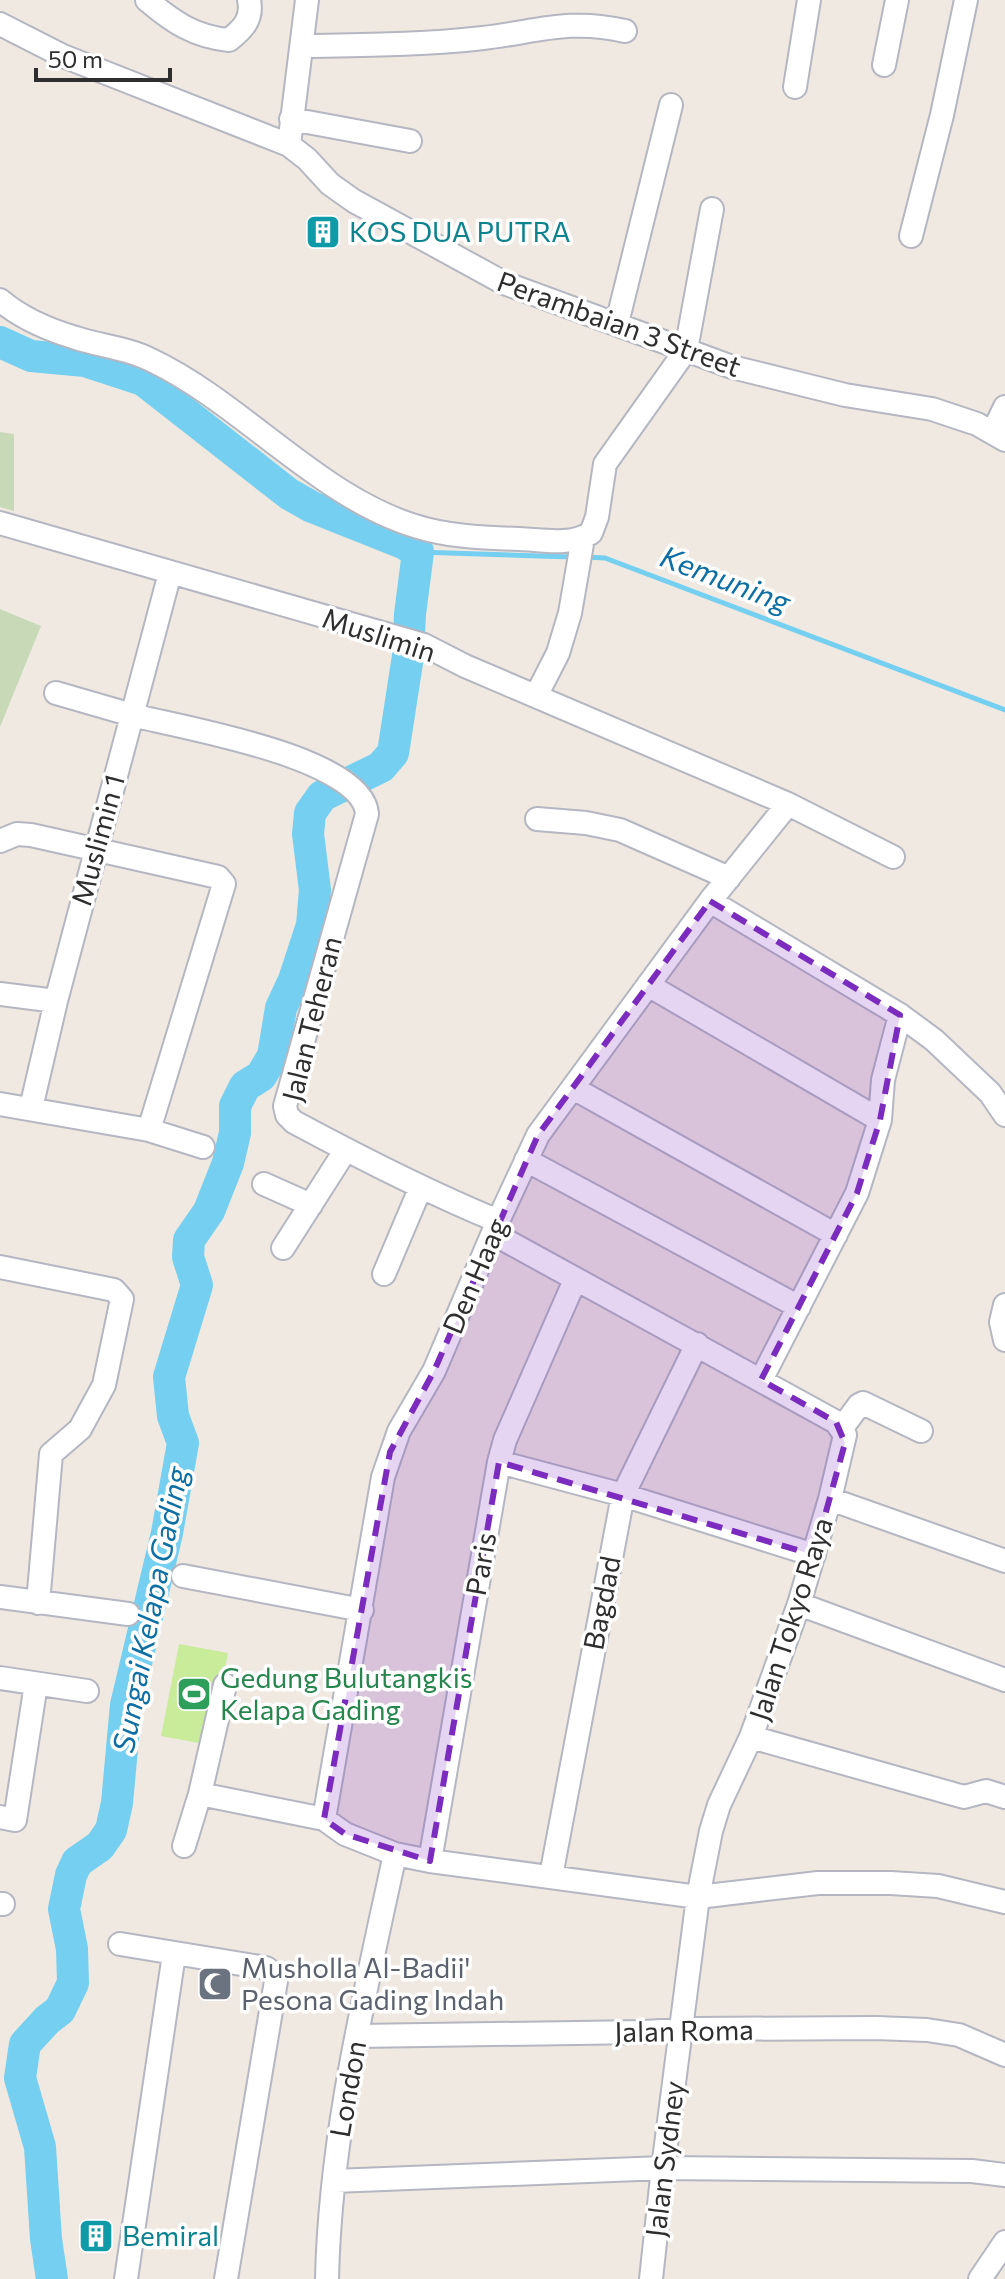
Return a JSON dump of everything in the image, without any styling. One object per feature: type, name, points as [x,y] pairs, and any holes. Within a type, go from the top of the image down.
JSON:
[{"type":"street","points":[[147,0],[175,24],[209,38],[229,40],[244,28],[251,11],[249,0]]},
{"type":"street","points":[[289,145],[307,0]]},
{"type":"street","points":[[795,87],[809,0]]},
{"type":"street","points":[[884,65],[897,0]]},
{"type":"street","points":[[911,236],[942,115],[966,0]]},
{"type":"street","name":"Perambaian 3 Street","points":[[0,24],[63,56],[289,145],[330,184],[354,201],[466,264],[556,305],[617,323],[732,367],[806,386],[932,409],[960,417],[999,436]]},
{"type":"street","points":[[303,46],[485,38],[576,24],[625,31]]},
{"type":"street","points":[[617,323],[671,105]]},
{"type":"street","points":[[291,119],[410,141]]},
{"type":"street","points":[[536,696],[558,653],[574,590],[581,543],[591,533],[597,517],[605,464],[686,350],[712,209]]},
{"type":"street","points":[[0,300],[11,310],[75,338],[150,359],[175,373],[318,474],[374,508],[429,530],[488,538],[581,543]]},
{"type":"street","points":[[999,436],[1005,407]]},
{"type":"street","name":"Muslimin","points":[[0,523],[424,645],[465,666],[788,804],[893,857]]},
{"type":"street","name":"Muslimin 1","points":[[31,1108],[56,1001],[170,573]]},
{"type":"street","points":[[56,693],[131,715]]},
{"type":"street","name":"Jalan Teheran","points":[[131,715],[255,744],[294,757],[334,776],[356,790],[364,800],[367,814],[285,1106],[287,1115],[345,1151],[496,1227],[575,1280],[761,1380]]},
{"type":"street","name":"Den Haag","points":[[324,1819],[383,1477],[399,1431],[434,1371],[526,1160],[551,1114],[710,901],[788,804]]},
{"type":"street","points":[[537,819],[603,825],[729,878]]},
{"type":"street","points":[[0,841],[12,835],[26,834],[218,877],[224,884],[149,1130]]},
{"type":"street","points":[[710,901],[900,1015],[960,1062],[990,1093],[1005,1115]]},
{"type":"street","points":[[648,985],[880,1120]]},
{"type":"street","points":[[0,994],[56,1001]]},
{"type":"street","points":[[900,1015],[883,1080],[880,1120],[857,1193],[761,1380],[842,1428],[863,1403],[921,1431]]},
{"type":"street","points":[[573,1088],[836,1235]]},
{"type":"street","points":[[0,1104],[149,1130],[203,1147]]},
{"type":"street","points":[[283,1248],[345,1151]]},
{"type":"street","points":[[526,1160],[799,1307]]},
{"type":"street","points":[[264,1184],[311,1205]]},
{"type":"street","points":[[384,1274],[420,1189]]},
{"type":"street","points":[[0,1267],[114,1290],[122,1299],[104,1385],[80,1429],[51,1454],[38,1603]]},
{"type":"street","name":"Paris","points":[[430,1861],[499,1462],[505,1440],[575,1280]]},
{"type":"street","points":[[1005,1305],[1001,1322],[1005,1340]]},
{"type":"street","name":"Bagdad","points":[[551,1876],[623,1495],[697,1344]]},
{"type":"street","name":"Jalan Tokyo Raya","points":[[698,1897],[719,1805],[751,1737],[799,1604],[845,1443],[842,1428]]},
{"type":"street","points":[[499,1462],[623,1495],[814,1555]]},
{"type":"street","points":[[830,1499],[1005,1561]]},
{"type":"street","points":[[183,1576],[362,1610]]},
{"type":"street","points":[[0,1597],[128,1614]]},
{"type":"street","points":[[799,1604],[1005,1680]]},
{"type":"street","points":[[0,1678],[87,1691]]},
{"type":"street","points":[[0,1817],[15,1820],[36,1684]]},
{"type":"street","points":[[184,1846],[200,1794],[225,1685]]},
{"type":"street","points":[[751,1737],[964,1797],[986,1791],[1005,1797]]},
{"type":"street","points":[[200,1794],[324,1819],[345,1834],[395,1854],[698,1897],[818,1883],[891,1883],[938,1886],[1005,1902]]},
{"type":"street","name":"London","points":[[327,2279],[334,2181],[357,2036],[395,1854]]},
{"type":"street","name":"Jalan Sydney","points":[[651,2279],[698,1897]]},
{"type":"street","points":[[120,1944],[266,1968],[273,1973],[276,1981],[226,2279]]},
{"type":"street","points":[[126,2279],[174,1954]]},
{"type":"street","name":"Jalan Roma","points":[[357,2036],[682,2029],[927,2030],[959,2035],[1005,2055]]},
{"type":"street","points":[[334,2181],[663,2168],[972,2171],[1005,2175]]},
{"type":"street","points":[[980,2279],[1005,2242]]},
{"type":"highlighted area","points":[[710,901],[900,1015],[880,1120],[857,1193],[761,1380],[836,1422],[845,1443],[814,1555],[499,1462],[430,1861],[345,1834],[324,1819],[390,1452],[434,1371],[538,1135]]},
{"type":"green space","points":[[0,432],[14,434],[14,511],[0,507]]},
{"type":"green space","points":[[0,609],[41,626],[0,727]]},
{"type":"green space","name":"Gedung Bulutangkis Kelapa Gading","points":[[179,1644],[228,1653],[210,1745],[161,1736]]},
{"type":"waterway","name":"Sungai Kelapa Gading","points":[[0,342],[31,356],[85,361],[143,380],[289,494],[312,507],[418,552],[408,656],[393,753],[381,767],[322,796],[310,813],[308,834],[315,890],[312,925],[281,1008],[273,1056],[261,1076],[245,1086],[235,1106],[235,1133],[228,1163],[209,1211],[189,1240],[188,1257],[197,1285],[169,1377],[173,1416],[183,1443],[167,1533],[126,1705],[117,1803],[111,1830],[100,1846],[77,1862],[71,1875],[64,1909],[72,1949],[73,1983],[60,2010],[25,2044],[20,2078],[40,2147],[52,2279]]},
{"type":"waterway","name":"Kemuning","points":[[418,552],[572,557]]},
{"type":"waterway","name":"Kemuning","points":[[586,557],[605,558],[1005,710]]},
{"type":"place","name":"KOS DUA PUTRA","points":[[323,232]]},
{"type":"place","name":"Gedung Bulutangkis Kelapa Gading","points":[[194,1694]]},
{"type":"place","name":"Musholla Al-Badii' Pesona Gading Indah","points":[[215,1984]]},
{"type":"place","name":"Bemiral","points":[[96,2236]]}]
